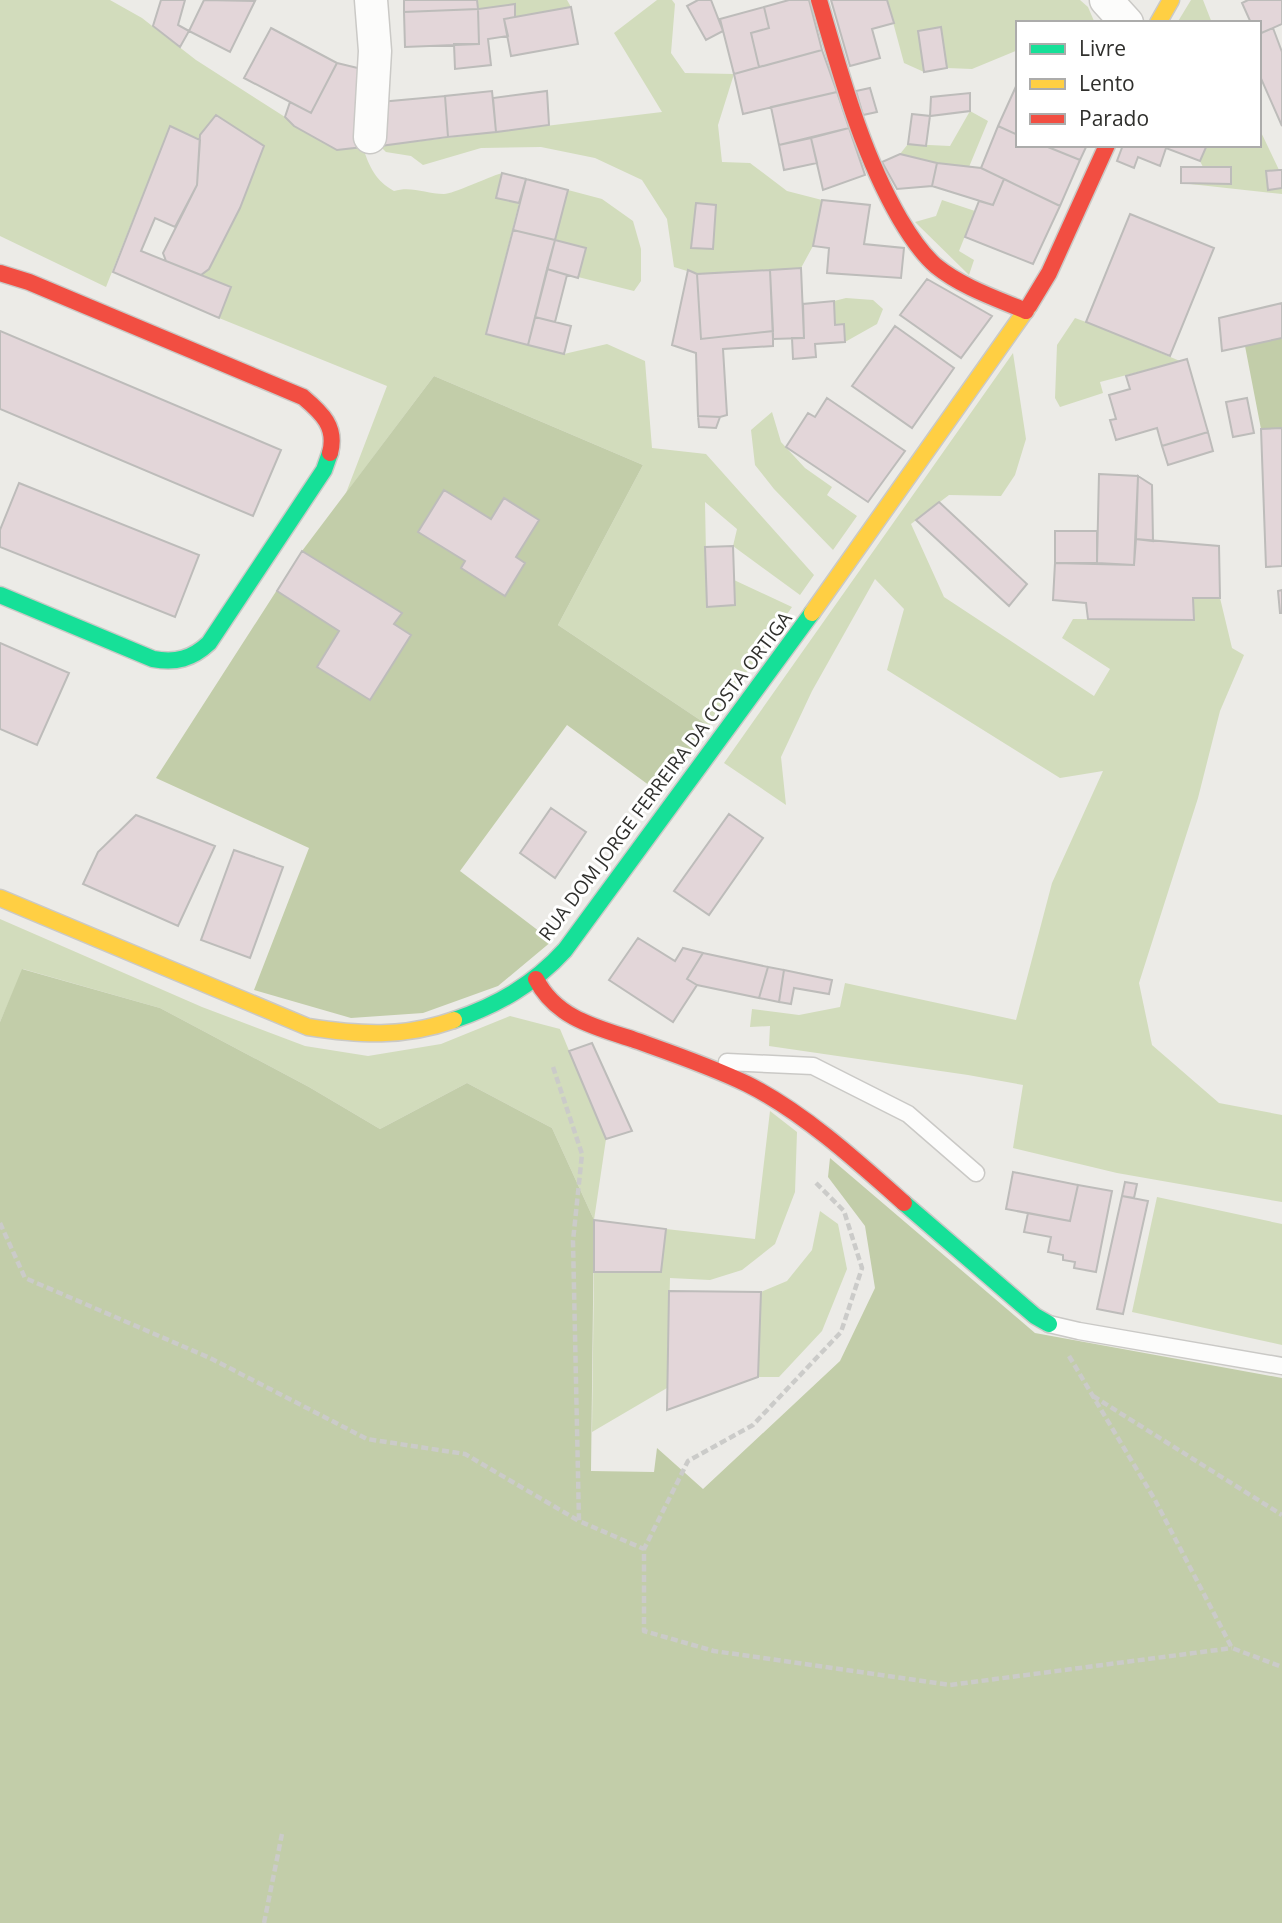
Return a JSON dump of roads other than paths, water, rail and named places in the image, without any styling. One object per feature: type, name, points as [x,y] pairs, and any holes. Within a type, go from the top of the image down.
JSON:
[{"type":"street","points":[[370,137],[375,51],[371,0]]},
{"type":"street","points":[[819,0],[854,117],[875,174],[906,230],[934,264],[960,283],[1027,312]]},
{"type":"street","points":[[1106,0],[1125,21]]},
{"type":"street","points":[[1159,21],[1171,0]]},
{"type":"street","name":"RUA DOM JORGE FERREIRA DA COSTA ORTIGA","points":[[0,898],[308,1027],[351,1035],[403,1031],[460,1020],[499,1002],[536,979],[573,941],[838,578],[1027,312],[1049,273],[1106,147]]},
{"type":"street","points":[[0,273],[29,282],[303,397],[321,412],[333,430],[333,449],[324,470],[209,643],[197,655],[170,663],[153,659],[0,595]]},
{"type":"street","points":[[536,979],[543,993],[563,1012],[587,1024],[693,1060],[750,1085],[807,1122],[1035,1316],[1049,1324]]},
{"type":"lane","points":[[693,1060],[813,1066],[908,1114],[976,1174]]},
{"type":"lane","points":[[1049,1324],[1282,1366]]}]
